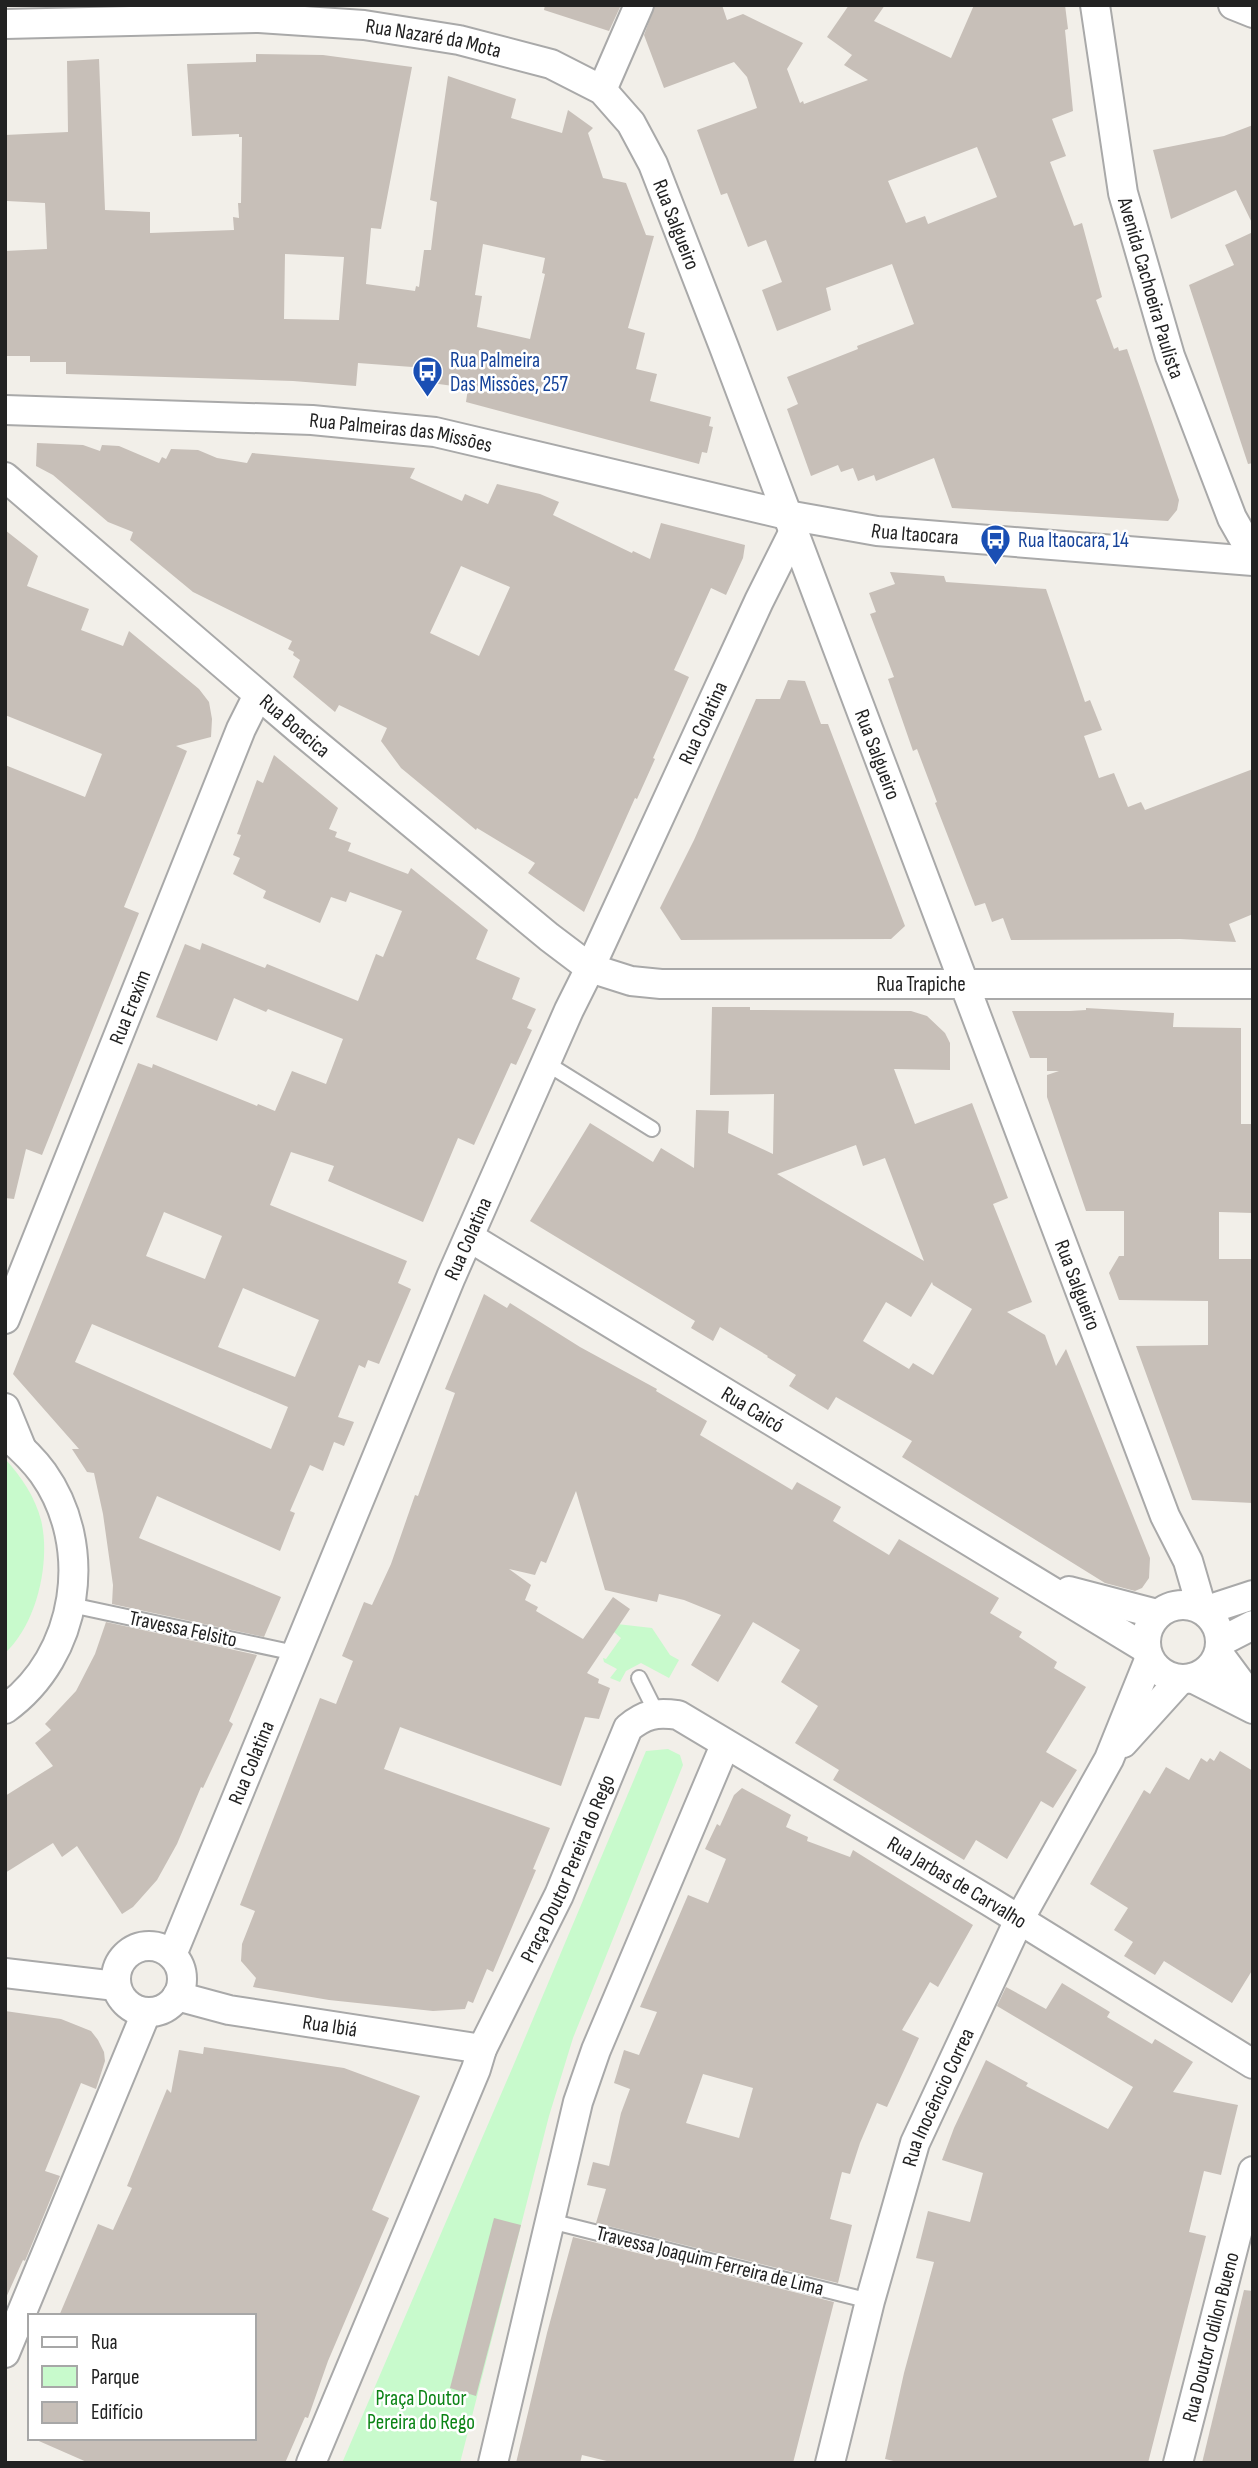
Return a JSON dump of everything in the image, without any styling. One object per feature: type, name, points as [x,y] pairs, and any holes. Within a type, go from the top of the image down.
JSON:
[{"type":"street","points":[[601,90],[639,5]]},
{"type":"street","name":"Avenida Cachoeira Paulista","points":[[1094,5],[1123,193],[1166,344],[1232,518],[1253,555]]},
{"type":"street","points":[[1233,5],[1253,13]]},
{"type":"street","name":"Rua Nazaré da Mota","points":[[5,24],[47,14],[259,18],[364,25],[459,40],[551,64],[601,90]]},
{"type":"street","name":"Rua Salgueiro","points":[[601,90],[631,122],[653,164],[1165,1516],[1188,1561],[1186,1610]]},
{"type":"street","name":"Rua Palmeiras das Missões","points":[[5,410],[312,420],[435,432],[790,524]]},
{"type":"street","name":"Rua Boacica","points":[[5,477],[258,695],[548,937],[590,968]]},
{"type":"street","name":"Rua Itaocara","points":[[790,524],[1253,561]]},
{"type":"street","name":"Rua Colatina","points":[[172,1955],[469,1237],[569,1010],[759,601],[790,524]]},
{"type":"street","name":"Rua Erexim","points":[[5,1319],[230,755],[258,695]]},
{"type":"street","name":"Rua Trapiche","points":[[590,968],[631,981],[662,984],[1253,984]]},
{"type":"street","name":"Rua Caicó","points":[[469,1237],[1036,1583],[1147,1654]]},
{"type":"street","points":[[5,1408],[13,1441],[44,1474],[58,1498],[68,1524],[74,1581],[71,1605],[62,1636],[49,1661],[32,1684],[5,1709]]},
{"type":"street","name":"Rua Caicó","points":[[1036,1583],[1186,1610]]},
{"type":"street","points":[[1253,1595],[1186,1610],[1150,1624],[1145,1635],[1147,1654],[1157,1669],[1167,1676],[1186,1679],[1253,1709]]},
{"type":"street","points":[[1186,1610],[1213,1619],[1219,1630],[1219,1648],[1212,1665],[1203,1673],[1186,1679]]},
{"type":"street","points":[[1219,1648],[1253,1625]]},
{"type":"street","points":[[1219,1648],[1253,1700]]},
{"type":"street","name":"Rua Inocêncio Correa","points":[[830,2463],[870,2301],[915,2143],[1019,1920],[1110,1759],[1147,1654]]},
{"type":"street","name":"Rua Inocêncio Correa","points":[[1110,1759],[1186,1679]]},
{"type":"street","name":"Rua Jarbas de Carvalho","points":[[656,1712],[678,1715],[1253,2064]]},
{"type":"street","name":"Praça Doutor Pereira do Rego","points":[[311,2463],[482,2049],[559,1895],[628,1728],[640,1718],[656,1712]]},
{"type":"street","points":[[493,2463],[578,2102],[596,2050],[725,1745]]},
{"type":"street","points":[[146,1945],[157,1946],[172,1955],[181,1968],[183,1979],[181,1990],[167,2007],[146,2013],[126,2004],[116,1986],[116,1973],[126,1954],[146,1945]]},
{"type":"street","points":[[5,1973],[116,1986]]},
{"type":"street","name":"Rua Ibiá","points":[[177,1996],[229,2010],[482,2049]]},
{"type":"street","points":[[5,2353],[146,2013]]},
{"type":"street","name":"Rua Doutor Odilon Bueno","points":[[1178,2463],[1253,2171]]},
{"type":"lane","points":[[546,1063],[652,1129]]},
{"type":"lane","name":"Travessa Felsito","points":[[71,1605],[295,1653]]},
{"type":"lane","points":[[639,1678],[656,1712]]},
{"type":"lane","name":"Travessa Joaquim Ferreira de Lima","points":[[550,2221],[870,2301]]},
{"type":"green space","points":[[5,1459],[22,1480],[35,1503],[44,1536],[44,1554],[39,1591],[33,1609],[26,1626],[5,1653]]},
{"type":"green space","points":[[617,1624],[652,1628],[670,1655],[679,1660],[669,1678],[641,1663],[626,1671],[620,1682],[610,1678],[617,1669],[604,1662],[603,1658],[606,1659],[621,1638],[614,1632]]},
{"type":"green space","name":"Praça Doutor Pereira do Rego","points":[[668,1749],[680,1755],[683,1765],[573,2038],[549,2116],[460,2463],[342,2463],[646,1751]]},
{"type":"building","points":[[545,5],[621,5],[609,31],[544,10]]},
{"type":"building","points":[[655,5],[722,5],[727,20],[743,14],[803,43],[787,69],[800,103],[803,101],[804,104],[868,80],[844,65],[852,55],[827,37],[849,5],[885,5],[874,21],[951,58],[974,5],[1065,5],[1073,111],[1052,119],[1066,156],[1050,162],[1074,226],[1082,223],[1102,297],[1096,300],[1114,349],[1127,349],[1179,500],[1177,510],[1168,521],[952,508],[934,458],[876,481],[874,475],[858,481],[853,468],[841,472],[838,465],[811,476],[787,409],[798,404],[787,377],[914,324],[892,264],[826,288],[831,310],[777,331],[762,290],[782,282],[766,240],[748,247],[727,193],[721,195],[697,130],[757,108],[747,77],[734,62],[664,88],[644,35]],"holes":[[[977,147],[997,197],[928,224],[925,216],[906,223],[888,181]]]},
{"type":"building","points":[[256,54],[323,55],[412,67],[381,229],[371,228],[366,284],[415,291],[416,286],[419,287],[424,250],[431,250],[437,202],[430,200],[448,76],[516,99],[511,118],[562,133],[568,110],[593,128],[588,133],[603,178],[626,183],[646,235],[654,236],[628,328],[645,333],[636,369],[657,374],[650,401],[711,417],[709,426],[713,427],[707,453],[702,452],[699,464],[466,402],[468,388],[424,382],[426,368],[358,363],[356,386],[293,381],[66,374],[66,362],[30,362],[30,356],[5,356],[5,251],[47,249],[45,203],[7,201],[5,135],[68,132],[67,61],[99,59],[105,210],[150,212],[150,233],[234,230],[233,217],[239,218],[238,203],[241,203],[242,137],[239,137],[239,134],[192,136],[187,64],[256,62]],"holes":[[[483,244],[545,258],[542,273],[545,274],[530,339],[477,327],[482,296],[475,295]],[[285,254],[344,257],[339,320],[284,319]]]},
{"type":"building","points":[[1253,125],[1253,225],[1236,190],[1171,219],[1153,150],[1224,136]]},
{"type":"building","points":[[1253,232],[1253,463],[1248,464],[1189,285],[1234,265],[1225,245]]},
{"type":"building","points":[[37,443],[83,445],[100,451],[102,445],[119,446],[159,463],[162,457],[166,459],[171,449],[198,450],[217,458],[247,463],[252,453],[415,468],[410,478],[462,501],[465,494],[488,504],[497,484],[540,494],[559,502],[553,515],[650,559],[661,523],[745,545],[743,558],[726,595],[711,588],[674,670],[689,677],[653,758],[655,759],[584,912],[528,873],[535,863],[477,828],[476,830],[401,768],[381,741],[387,728],[339,705],[335,712],[293,677],[300,660],[288,649],[292,641],[193,592],[130,540],[133,532],[108,522],[53,475],[36,466]],"holes":[[[461,566],[510,587],[479,656],[430,633]]]},
{"type":"building","points":[[5,530],[38,556],[27,586],[89,609],[81,630],[123,646],[129,631],[199,689],[209,702],[212,719],[211,737],[176,746],[187,751],[124,907],[139,913],[42,1155],[26,1149],[14,1199],[5,1198],[5,765],[85,797],[102,754],[5,715]]},
{"type":"building","points":[[890,572],[944,576],[946,582],[1046,589],[1085,702],[1090,700],[1102,730],[1084,736],[1099,778],[1114,773],[1128,807],[1141,802],[1145,810],[1253,769],[1253,914],[1229,924],[1236,942],[1180,939],[1011,940],[1003,918],[992,922],[985,903],[975,906],[917,749],[913,751],[888,679],[894,677],[870,614],[876,612],[869,593],[895,584]]},
{"type":"building","points":[[788,680],[805,681],[821,724],[828,724],[905,926],[891,939],[681,940],[660,908],[694,840],[756,699],[780,699]]},
{"type":"building","points":[[274,755],[338,808],[329,829],[337,832],[335,837],[351,843],[348,851],[408,874],[411,868],[488,930],[476,959],[520,978],[512,999],[536,1009],[527,1028],[532,1030],[516,1065],[511,1063],[474,1145],[458,1138],[423,1222],[328,1181],[334,1166],[291,1152],[270,1205],[407,1261],[398,1283],[411,1289],[379,1364],[368,1360],[365,1368],[359,1365],[338,1417],[354,1422],[344,1446],[334,1442],[323,1471],[310,1465],[290,1511],[295,1513],[280,1551],[157,1496],[139,1538],[281,1597],[264,1637],[112,1604],[113,1585],[94,1473],[87,1472],[72,1449],[79,1449],[13,1374],[138,1063],[152,1068],[153,1064],[275,1111],[292,1071],[326,1084],[343,1039],[268,1009],[266,1012],[234,998],[217,1041],[156,1017],[185,944],[200,950],[202,943],[265,968],[267,964],[358,1001],[376,954],[383,957],[402,911],[350,892],[346,902],[331,897],[320,923],[263,898],[266,891],[233,874],[240,858],[233,855],[241,835],[237,834],[257,780],[263,783]],"holes":[[[164,1212],[222,1236],[205,1279],[146,1256]],[[243,1288],[319,1320],[295,1377],[218,1347]],[[92,1324],[288,1407],[271,1449],[75,1362]]]},
{"type":"building","points":[[712,1007],[750,1007],[750,1010],[911,1011],[927,1016],[945,1033],[950,1043],[950,1070],[894,1069],[915,1124],[972,1103],[1008,1198],[993,1204],[1032,1302],[1007,1312],[1045,1335],[1056,1366],[1066,1349],[1150,1558],[1149,1578],[1142,1588],[1135,1591],[1105,1583],[902,1457],[912,1441],[836,1397],[828,1410],[789,1386],[796,1375],[768,1356],[720,1327],[713,1341],[691,1328],[695,1321],[530,1221],[590,1123],[653,1162],[661,1148],[694,1168],[696,1110],[729,1111],[728,1133],[773,1154],[774,1094],[710,1095]],"holes":[[[856,1145],[863,1166],[885,1158],[924,1261],[777,1174]],[[932,1282],[972,1309],[933,1375],[913,1363],[909,1369],[863,1341],[886,1302],[911,1317]]]},
{"type":"building","points":[[1086,1008],[1174,1013],[1173,1027],[1241,1028],[1241,1124],[1253,1124],[1253,1213],[1219,1212],[1219,1259],[1253,1259],[1253,1503],[1192,1500],[1136,1346],[1208,1345],[1208,1301],[1119,1300],[1109,1273],[1119,1256],[1124,1256],[1124,1211],[1086,1211],[1047,1097],[1047,1075],[1059,1071],[1047,1071],[1047,1058],[1030,1058],[1012,1011],[1070,1011]]},
{"type":"building","points":[[484,1294],[507,1308],[510,1303],[580,1347],[657,1389],[656,1391],[707,1421],[700,1435],[792,1490],[797,1482],[841,1507],[833,1521],[889,1555],[899,1539],[999,1598],[990,1613],[1022,1632],[1019,1637],[1057,1662],[1054,1668],[1086,1687],[1046,1752],[1077,1770],[1053,1808],[1041,1801],[1007,1859],[976,1840],[964,1860],[833,1780],[839,1770],[795,1743],[818,1706],[781,1682],[800,1650],[753,1622],[718,1682],[691,1665],[721,1615],[684,1600],[659,1594],[657,1602],[605,1590],[576,1491],[546,1563],[541,1561],[535,1575],[509,1569],[531,1585],[525,1600],[538,1607],[536,1611],[583,1639],[613,1597],[630,1609],[587,1673],[599,1679],[598,1683],[610,1688],[599,1719],[585,1717],[561,1786],[400,1727],[384,1769],[550,1828],[533,1869],[536,1870],[493,1972],[487,1969],[473,2003],[468,2001],[465,2009],[433,2011],[329,2000],[253,1987],[256,1978],[241,1961],[242,1944],[255,1911],[240,1905],[320,1698],[336,1704],[353,1661],[342,1656],[364,1602],[372,1605],[391,1564],[415,1495],[418,1496],[455,1393],[445,1389]]},
{"type":"building","points":[[106,1622],[257,1655],[229,1721],[233,1724],[203,1788],[201,1787],[177,1844],[157,1880],[133,1907],[122,1914],[77,1846],[62,1857],[53,1843],[5,1873],[5,1796],[53,1766],[35,1743],[51,1730],[45,1724],[76,1691],[95,1654]]},
{"type":"building","points":[[1220,1751],[1253,1771],[1253,1969],[1232,2003],[1164,1961],[1155,1975],[1124,1956],[1133,1942],[1114,1930],[1128,1908],[1090,1884],[1144,1790],[1150,1794],[1166,1767],[1189,1780],[1201,1758],[1207,1762],[1210,1758],[1214,1761]]},
{"type":"building","points":[[742,1788],[791,1815],[786,1827],[808,1837],[807,1841],[850,1857],[853,1850],[973,1925],[938,1987],[930,1982],[902,2030],[919,2038],[887,2107],[877,2103],[850,2174],[842,2172],[830,2219],[852,2225],[838,2283],[596,2223],[606,2189],[587,2185],[593,2162],[609,2166],[621,2113],[630,2089],[614,2083],[624,2050],[639,2055],[657,2012],[640,2007],[688,1895],[708,1903],[726,1859],[705,1849],[717,1824],[720,1826],[734,1795]],"holes":[[[703,2074],[753,2088],[739,2138],[686,2123]]]},
{"type":"building","points":[[1062,1983],[1110,2012],[1107,2017],[1152,2044],[1155,2039],[1193,2062],[1173,2092],[1238,2105],[1221,2175],[1204,2171],[1189,2232],[1206,2236],[1148,2463],[902,2463],[885,2459],[904,2373],[934,2262],[916,2258],[928,2211],[970,2222],[983,2173],[942,2160],[986,2060],[1028,2083],[1026,2086],[1108,2129],[1133,2087],[997,2006],[1006,1987],[1046,2009]]},
{"type":"building","points":[[5,2011],[61,2019],[91,2031],[104,2052],[105,2061],[96,2089],[81,2083],[45,2171],[60,2176],[25,2261],[23,2260],[5,2300]]},
{"type":"building","points":[[204,2047],[344,2068],[420,2096],[372,2210],[389,2218],[328,2361],[308,2418],[305,2417],[285,2463],[89,2463],[37,2440],[256,2440],[256,2314],[60,2314],[98,2224],[113,2230],[132,2188],[127,2186],[167,2089],[171,2093],[179,2050],[203,2054]]},
{"type":"building","points":[[494,2218],[521,2225],[476,2396],[450,2388]]},
{"type":"building","points":[[573,2237],[834,2302],[793,2463],[615,2463],[582,2455],[580,2463],[516,2463]]},
{"type":"building","points":[[1244,2290],[1253,2291],[1253,2463],[1202,2463]]},
{"type":"place","name":"Rua Palmeira Das Missões, 257","points":[[427,399]]},
{"type":"place","name":"Rua Itaocara, 14","points":[[995,567]]}]
